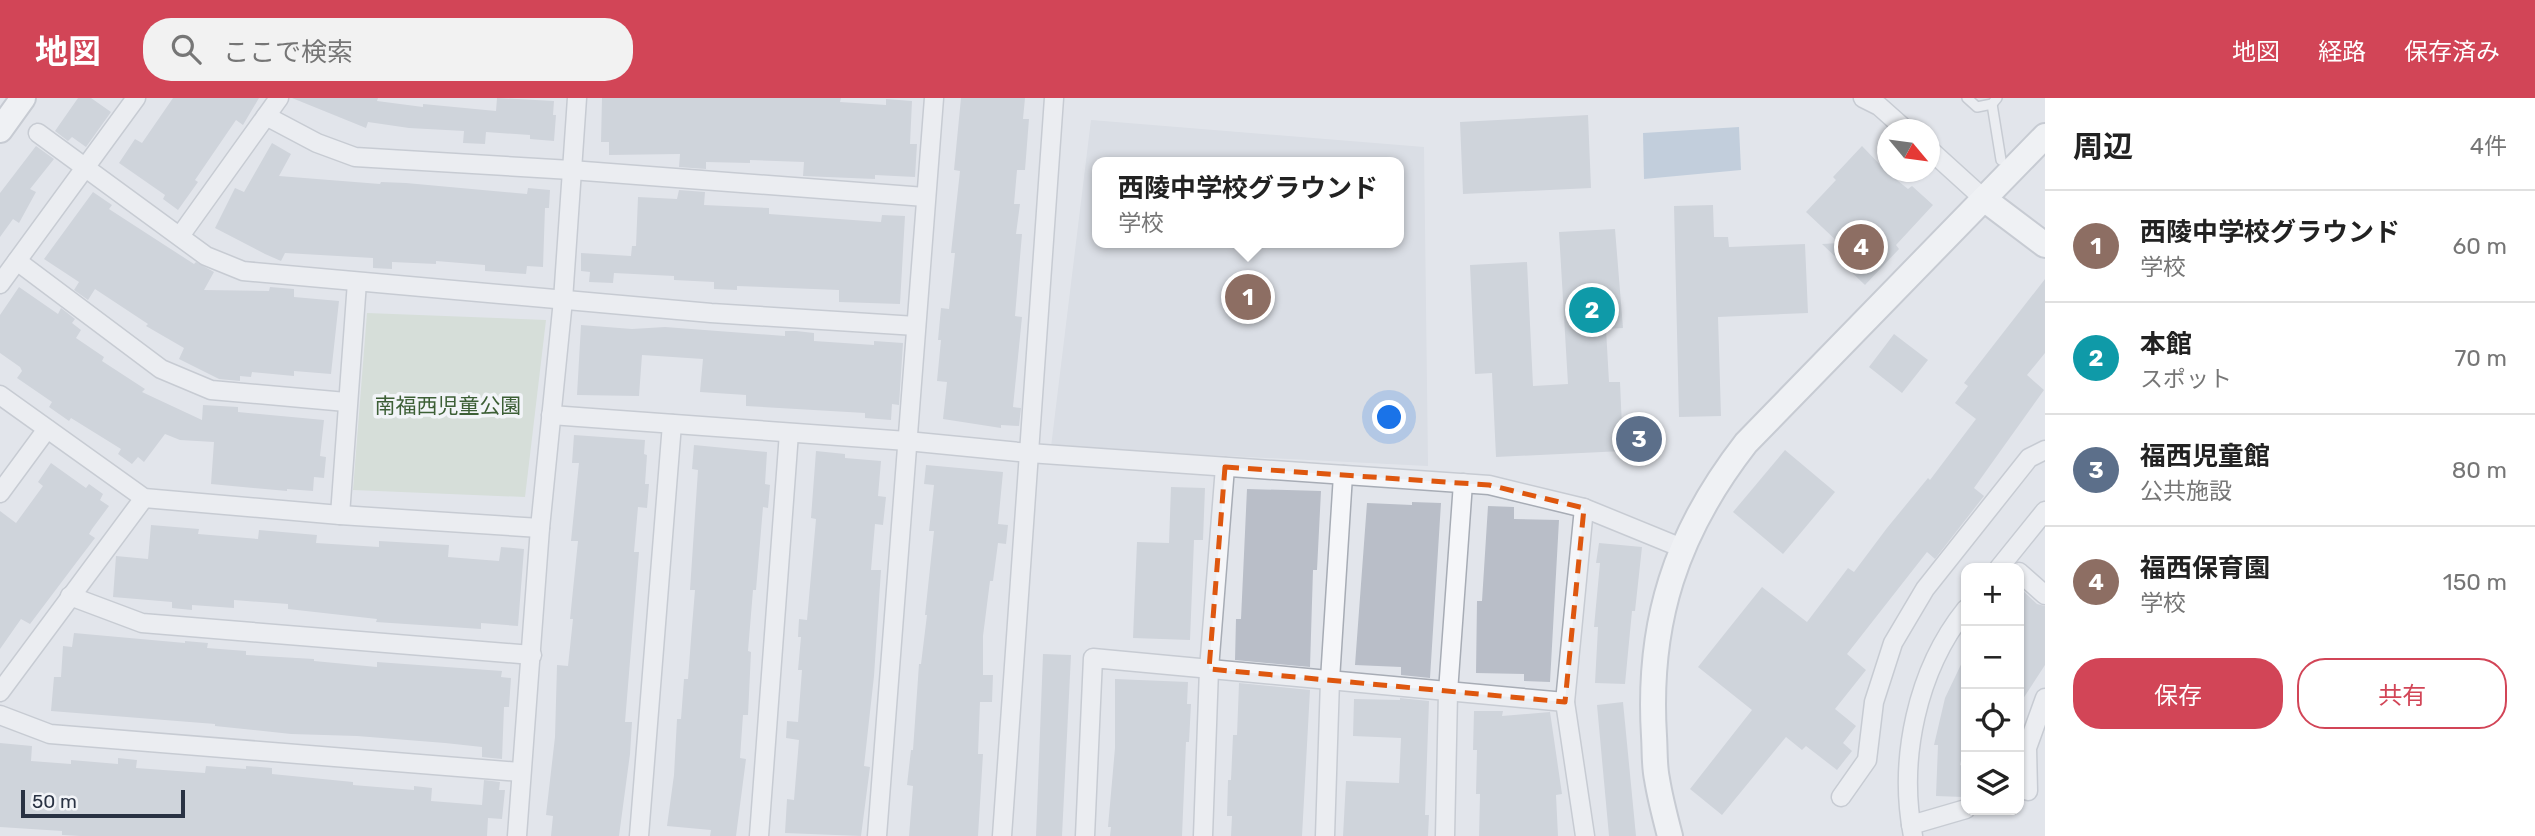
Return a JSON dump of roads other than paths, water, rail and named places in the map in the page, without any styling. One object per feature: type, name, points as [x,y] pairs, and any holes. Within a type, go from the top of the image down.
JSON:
[{"type":"street","points":[[0,130],[23,98]]},
{"type":"street","points":[[0,284],[136,98]]},
{"type":"street","points":[[180,236],[279,98]]},
{"type":"street","points":[[517,836],[540,528],[564,300],[577,98]]},
{"type":"street","points":[[877,836],[934,98]]},
{"type":"street","points":[[1002,836],[1054,98]]},
{"type":"street","points":[[1863,98],[1893,119]]},
{"type":"street","points":[[266,116],[317,143],[355,157],[571,170],[925,197]]},
{"type":"street","points":[[38,132],[206,256],[243,271],[711,313],[916,326]]},
{"type":"street","points":[[1670,836],[1656,777],[1651,695],[1662,607],[1682,548],[1719,478],[1746,443],[2045,136]]},
{"type":"street","points":[[1940,159],[1984,200],[2045,245]]},
{"type":"street","points":[[17,261],[161,369],[211,390],[346,402]]},
{"type":"street","points":[[340,515],[356,282]]},
{"type":"street","points":[[0,395],[144,498],[340,515],[540,528]]},
{"type":"street","points":[[551,415],[907,441],[1029,453],[1489,485],[1584,508],[1682,548]]},
{"type":"street","points":[[639,836],[672,424]]},
{"type":"street","points":[[0,493],[47,429]]},
{"type":"street","points":[[759,836],[789,433]]},
{"type":"street","points":[[1841,797],[1867,760],[1874,702],[1893,643],[1926,589],[2029,458],[2045,450]]},
{"type":"street","points":[[1203,836],[1209,669],[1225,467]]},
{"type":"street","points":[[1325,836],[1330,680],[1343,475]]},
{"type":"street","points":[[1445,836],[1448,692],[1463,483]]},
{"type":"street","points":[[0,692],[144,498]]},
{"type":"street","points":[[1584,508],[1565,702],[1585,836]]},
{"type":"street","points":[[2012,563],[2045,511]]},
{"type":"street","points":[[2024,579],[2045,595]]},
{"type":"street","points":[[70,596],[142,623],[532,655]]},
{"type":"street","points":[[1961,614],[1933,665],[1916,712],[1908,757],[1912,830],[1961,811]]},
{"type":"street","points":[[1085,836],[1093,658],[1565,702]]},
{"type":"street","points":[[2031,790],[2027,748],[2045,698]]},
{"type":"street","points":[[0,715],[50,734],[520,772]]},
{"type":"lane","points":[[1967,98],[1977,107],[1995,101],[2001,160]]},
{"type":"water","points":[[1739,127],[1741,170],[1644,179],[1643,133]]},
{"type":"place","name":"福西保育園","points":[[1861,247]]},
{"type":"place","name":"西陵中学校グラウンド","points":[[1248,297]]},
{"type":"place","name":"本館","points":[[1592,310]]},
{"type":"place","name":"福西児童館","points":[[1639,439]]},
{"type":"park label","name":"南福西児童公園","points":[[448,405]]}]
